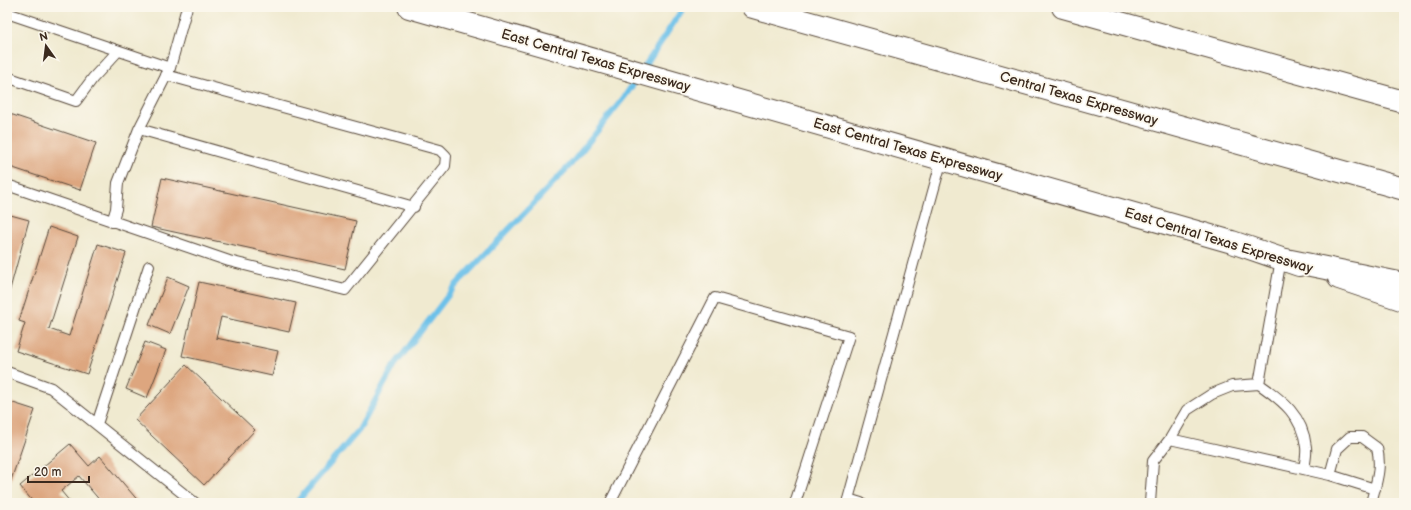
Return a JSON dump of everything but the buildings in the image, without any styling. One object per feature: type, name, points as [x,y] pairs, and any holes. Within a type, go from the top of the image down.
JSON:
[{"type":"main road","name":"East Central Texas Expressway","points":[[409,7],[1232,242],[1404,300]]},
{"type":"main road","points":[[1063,7],[1404,102]]},
{"type":"main road","name":"Central Texas Expressway","points":[[757,8],[1404,189]]},
{"type":"main road","points":[[1281,259],[1404,284]]},
{"type":"lane","points":[[112,222],[116,209],[118,183],[139,129],[168,71],[187,7]]},
{"type":"lane","points":[[7,13],[118,51],[168,71],[440,150],[446,156],[445,166],[414,207],[345,290],[229,261],[7,185]]},
{"type":"lane","points":[[7,77],[76,101],[93,78],[118,51]]},
{"type":"lane","points":[[139,129],[414,207]]},
{"type":"lane","points":[[861,503],[847,501],[942,159]]},
{"type":"lane","points":[[1258,384],[1281,259]]},
{"type":"lane","points":[[97,424],[149,266]]},
{"type":"lane","points":[[610,503],[715,298],[849,336],[795,503]]},
{"type":"lane","points":[[7,372],[51,388],[195,503]]},
{"type":"lane","points":[[1150,503],[1153,461],[1170,439],[1187,410],[1212,394],[1232,386],[1258,384],[1278,397],[1293,412],[1302,430],[1306,447],[1304,469]]},
{"type":"lane","points":[[1330,475],[1337,449],[1350,437],[1362,437],[1377,448],[1381,462],[1371,503]]},
{"type":"lane","points":[[1170,439],[1330,475],[1375,489]]},
{"type":"waterway","points":[[643,69],[684,7]]},
{"type":"waterway","points":[[296,503],[359,430],[394,366],[456,285],[571,164],[625,96],[638,77]]}]
